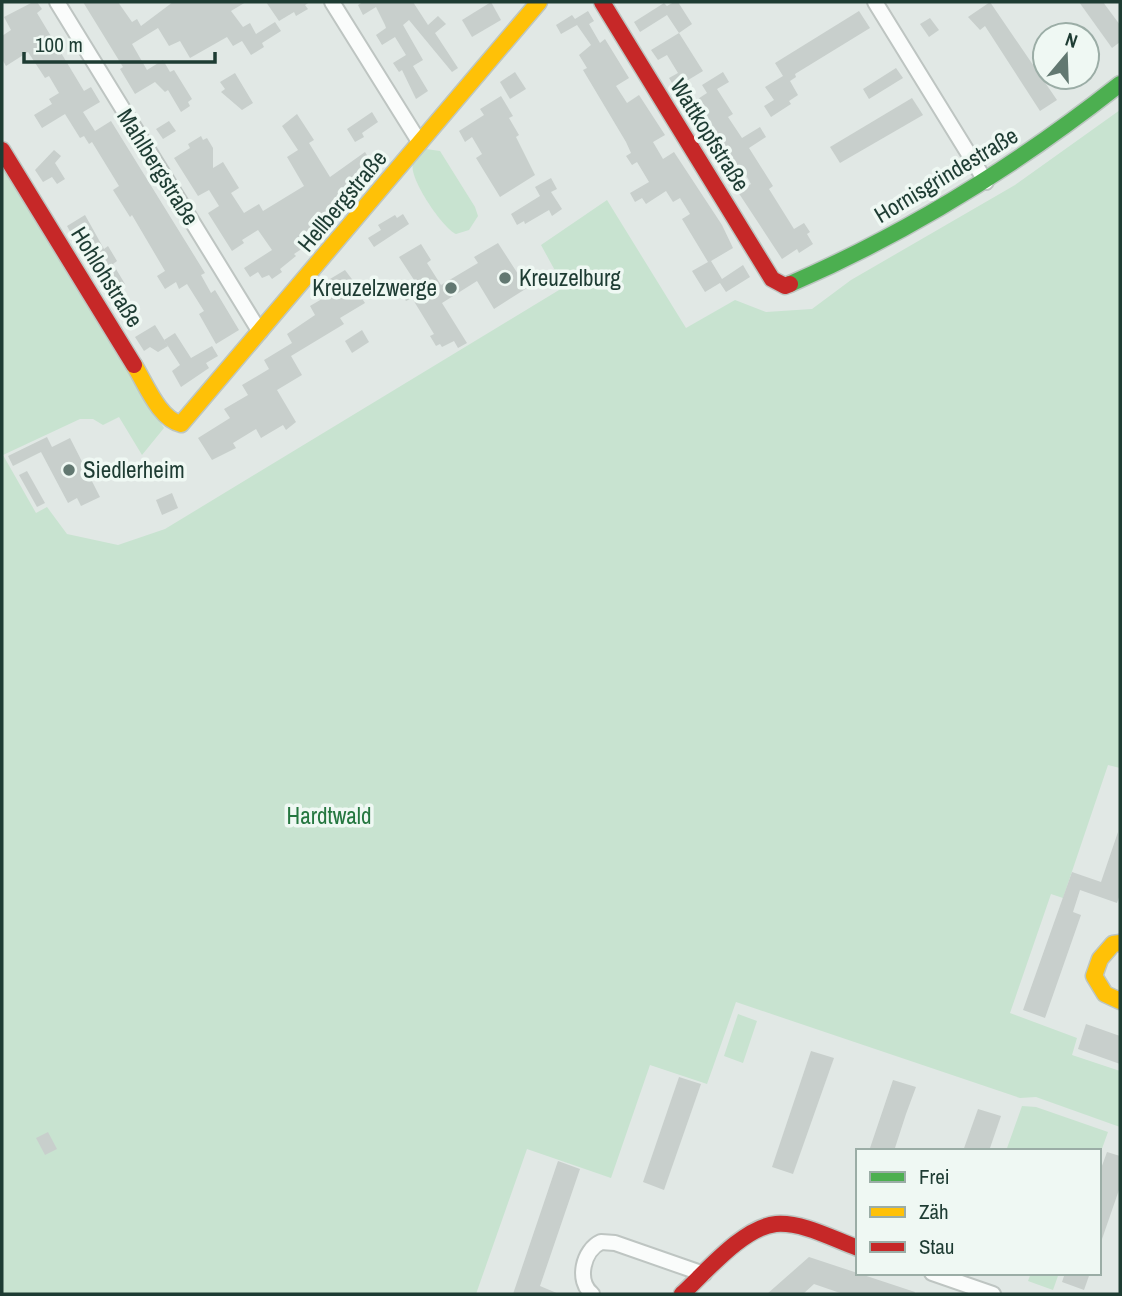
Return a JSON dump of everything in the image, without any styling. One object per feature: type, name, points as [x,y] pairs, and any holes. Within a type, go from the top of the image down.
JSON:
[{"type":"street","name":"Mahlbergstraße","points":[[57,2],[260,332]]},
{"type":"street","points":[[331,2],[420,144]]},
{"type":"street","name":"Hellbergstraße","points":[[176,424],[188,418],[539,2]]},
{"type":"street","name":"Wattkopfstraße","points":[[602,2],[772,279],[785,286]]},
{"type":"street","points":[[875,2],[986,182]]},
{"type":"street","name":"Hornisgrindestraße","points":[[785,286],[891,237],[986,182],[1078,118],[1120,84]]},
{"type":"street","name":"Hohlohstraße","points":[[3,154],[165,415],[176,424]]},
{"type":"street","points":[[1120,943],[1113,944],[1100,959],[1094,976],[1105,994],[1120,1001]]},
{"type":"street","points":[[682,1294],[754,1230],[770,1224],[787,1225],[856,1247]]},
{"type":"street","points":[[592,1294],[586,1290],[583,1273],[590,1250],[601,1242],[615,1243],[704,1275]]},
{"type":"street","points":[[938,1275],[993,1294]]},
{"type":"green space","name":"Hardtwald","points":[[1120,110],[1120,768],[1108,765],[1063,898],[1051,894],[1010,1013],[1077,1038],[1072,1055],[1120,1071],[1120,1127],[1036,1097],[1020,1098],[736,1002],[707,1084],[650,1065],[611,1178],[527,1149],[476,1294],[2,1294],[2,167],[164,428],[142,455],[119,417],[103,425],[93,419],[80,419],[3,455],[36,513],[47,507],[67,534],[118,545],[165,529],[564,287],[541,245],[607,200],[686,328],[735,300],[766,312],[812,309],[851,280],[1015,185]]},
{"type":"green space","points":[[426,149],[440,151],[475,207],[478,216],[469,230],[456,234],[450,230],[421,191],[413,164]]},
{"type":"green space","points":[[738,1014],[757,1021],[743,1063],[724,1056]]},
{"type":"green space","points":[[1022,1106],[1036,1107],[1108,1132],[1101,1151],[1101,1149],[1007,1149]]},
{"type":"green space","points":[[1030,1275],[1058,1275],[1053,1290],[1028,1281]]},
{"type":"building","points":[[37,2],[42,9],[37,13],[84,91],[91,87],[100,102],[83,112],[95,131],[111,121],[205,273],[201,275],[211,293],[215,290],[239,330],[216,344],[199,314],[204,311],[187,284],[179,289],[176,282],[165,289],[157,276],[165,271],[132,215],[130,217],[113,190],[119,186],[92,142],[89,144],[84,136],[80,138],[65,114],[42,128],[34,115],[52,104],[49,99],[59,93],[49,76],[45,78],[28,52],[6,66],[2,59],[2,36],[11,30],[4,17]]},
{"type":"building","points":[[83,2],[118,2],[132,22],[137,19],[141,26],[173,2],[246,2],[231,11],[243,27],[250,23],[256,34],[275,22],[281,31],[262,43],[264,47],[251,55],[242,41],[233,46],[227,37],[190,58],[180,41],[169,46],[158,28],[132,44],[147,70],[163,60],[170,72],[174,70],[192,99],[188,102],[190,106],[181,112],[168,90],[165,92],[155,82],[135,94],[120,69],[123,67]]},
{"type":"building","points":[[266,2],[310,2],[305,5],[308,9],[296,16],[294,12],[279,21]]},
{"type":"building","points":[[363,2],[413,2],[428,25],[438,16],[446,24],[435,33],[458,68],[452,72],[409,20],[403,25],[423,60],[413,66],[428,91],[416,99],[402,70],[399,72],[393,63],[406,55],[395,37],[382,45],[376,35],[386,28],[385,25],[376,7],[363,15],[358,5]]},
{"type":"building","points":[[491,2],[501,20],[472,37],[462,20]]},
{"type":"building","points":[[678,2],[692,24],[679,33],[667,15],[640,32],[634,22],[664,3],[667,6]]},
{"type":"building","points":[[990,2],[1031,62],[1031,91],[1051,91],[1057,100],[1040,111],[985,26],[980,30],[968,17]]},
{"type":"building","points":[[1079,2],[1103,2],[1120,25],[1120,42],[1112,48],[1101,33],[1101,21],[1093,21]]},
{"type":"building","points":[[588,11],[594,21],[589,24],[600,43],[605,39],[629,78],[616,86],[627,103],[639,95],[665,135],[653,142],[663,159],[674,152],[722,225],[733,248],[711,261],[722,279],[743,265],[750,277],[726,292],[720,283],[705,292],[692,271],[708,262],[682,219],[690,214],[680,198],[673,202],[666,191],[646,204],[642,198],[635,202],[630,193],[649,182],[637,162],[632,165],[626,156],[631,153],[626,142],[583,70],[587,68],[579,55],[591,45],[577,25],[561,34],[556,25],[572,15],[575,19]]},
{"type":"building","points":[[859,11],[870,28],[795,74],[796,77],[790,81],[798,95],[789,101],[791,104],[771,117],[764,106],[774,100],[765,87],[783,76],[775,63]]},
{"type":"building","points":[[930,18],[939,30],[929,37],[920,24]]},
{"type":"building","points":[[679,33],[703,71],[675,88],[669,78],[678,73],[667,55],[658,60],[651,50]]},
{"type":"building","points":[[896,68],[903,78],[869,99],[863,89]]},
{"type":"building","points":[[515,72],[526,89],[510,99],[500,82]]},
{"type":"building","points":[[723,72],[729,82],[717,89],[733,114],[728,117],[742,138],[760,127],[766,137],[749,148],[773,186],[769,189],[794,229],[804,223],[810,232],[807,234],[813,244],[799,253],[797,249],[782,259],[738,192],[751,184],[740,165],[729,172],[687,106],[707,93],[702,85]]},
{"type":"building","points":[[235,73],[253,103],[242,110],[221,92],[225,89],[220,82]]},
{"type":"building","points":[[501,96],[513,116],[509,118],[519,135],[516,137],[535,175],[500,197],[476,158],[482,154],[472,137],[465,142],[459,131],[484,115],[480,109]]},
{"type":"building","points":[[912,98],[923,115],[840,163],[830,147]]},
{"type":"building","points":[[372,112],[378,122],[362,133],[364,137],[355,142],[347,129]]},
{"type":"building","points":[[297,114],[314,140],[309,143],[330,177],[365,152],[376,170],[352,188],[355,193],[337,207],[339,211],[307,234],[312,242],[294,254],[296,256],[280,269],[282,272],[272,279],[269,275],[262,278],[258,272],[250,277],[244,268],[272,250],[258,230],[242,240],[244,243],[232,251],[208,213],[219,206],[209,190],[198,196],[174,158],[190,148],[188,144],[201,136],[203,140],[207,138],[213,148],[213,168],[223,162],[239,188],[231,193],[244,213],[259,204],[263,211],[304,186],[287,157],[298,150],[282,126]]},
{"type":"building","points":[[169,121],[176,131],[163,139],[156,129]]},
{"type":"building","points":[[54,150],[61,156],[55,163],[65,179],[57,184],[52,177],[43,182],[35,170]]},
{"type":"building","points":[[551,178],[557,189],[551,192],[562,209],[552,216],[549,210],[525,224],[524,221],[517,225],[511,214],[540,196],[535,187]]},
{"type":"building","points":[[403,214],[409,224],[374,247],[368,238],[381,230],[378,225],[395,215],[397,218]]},
{"type":"building","points":[[85,215],[104,249],[108,246],[117,261],[113,264],[125,284],[107,295],[98,281],[107,275],[96,254],[84,235],[75,240],[67,226]]},
{"type":"building","points":[[498,243],[527,288],[494,309],[477,281],[442,303],[467,343],[458,348],[454,341],[442,347],[440,344],[436,346],[430,336],[434,334],[412,298],[406,301],[401,293],[416,283],[399,257],[421,244],[431,260],[427,263],[441,285],[478,263],[474,257]]},
{"type":"building","points":[[345,270],[364,295],[361,297],[365,303],[340,318],[344,324],[291,356],[302,375],[277,390],[296,422],[286,430],[283,425],[261,438],[256,429],[233,443],[236,448],[212,460],[198,438],[230,418],[224,409],[248,395],[242,385],[269,369],[264,360],[292,343],[287,334],[315,315],[310,306],[337,290],[330,279]]},
{"type":"building","points":[[155,325],[168,346],[158,352],[150,347],[144,351],[135,337]]},
{"type":"building","points":[[362,330],[369,342],[352,353],[345,341]]},
{"type":"building","points":[[175,333],[191,358],[212,346],[218,356],[206,363],[209,368],[181,387],[172,371],[180,365],[164,340]]},
{"type":"building","name":"Siedlerheim","points":[[47,437],[52,447],[70,438],[100,497],[81,506],[77,498],[68,503],[41,452],[13,466],[8,456]]},
{"type":"building","points":[[27,471],[45,503],[37,507],[19,475]]},
{"type":"building","points":[[172,493],[178,508],[162,515],[156,500]]},
{"type":"building","points":[[1118,832],[1120,894],[1117,903],[1080,890],[1073,912],[1081,915],[1045,1018],[1023,1010],[1072,872],[1101,882]]},
{"type":"building","points":[[1086,1024],[1120,1036],[1120,1064],[1078,1049]]},
{"type":"building","points":[[811,1051],[834,1058],[793,1174],[772,1167]]},
{"type":"building","points":[[679,1077],[701,1084],[664,1190],[643,1182]]},
{"type":"building","points":[[893,1080],[916,1087],[895,1149],[870,1149]]},
{"type":"building","points":[[978,1109],[1001,1116],[990,1149],[964,1149]]},
{"type":"building","points":[[48,1132],[57,1149],[45,1155],[36,1138]]},
{"type":"building","points":[[1107,1152],[1120,1156],[1120,1187],[1101,1242],[1101,1168]]},
{"type":"building","points":[[558,1161],[580,1169],[540,1286],[559,1294],[513,1294]]},
{"type":"building","points":[[809,1257],[856,1273],[856,1275],[915,1292],[843,1294],[814,1284],[803,1294],[767,1294]]},
{"type":"building","points":[[1064,1275],[1089,1275],[1084,1290],[1062,1282]]},
{"type":"traffic: fast","points":[[790,284],[878,242],[961,195],[1042,142],[1120,84]]},
{"type":"traffic: slow","points":[[134,365],[160,408],[173,421],[181,424],[539,2]]},
{"type":"traffic: slow","points":[[1120,943],[1113,944],[1100,959],[1094,976],[1105,994],[1120,1001]]},
{"type":"traffic: jam","points":[[602,2],[772,279],[785,286],[790,284]]},
{"type":"traffic: jam","points":[[2,150],[134,365]]},
{"type":"traffic: jam","points":[[682,1294],[725,1252],[763,1227],[776,1224],[797,1226],[856,1247]]},
{"type":"place","name":"Kreuzelburg","points":[[505,278]]},
{"type":"place","name":"Kreuzelzwerge","points":[[451,288]]},
{"type":"place","name":"Siedlerheim","points":[[69,470]]}]
